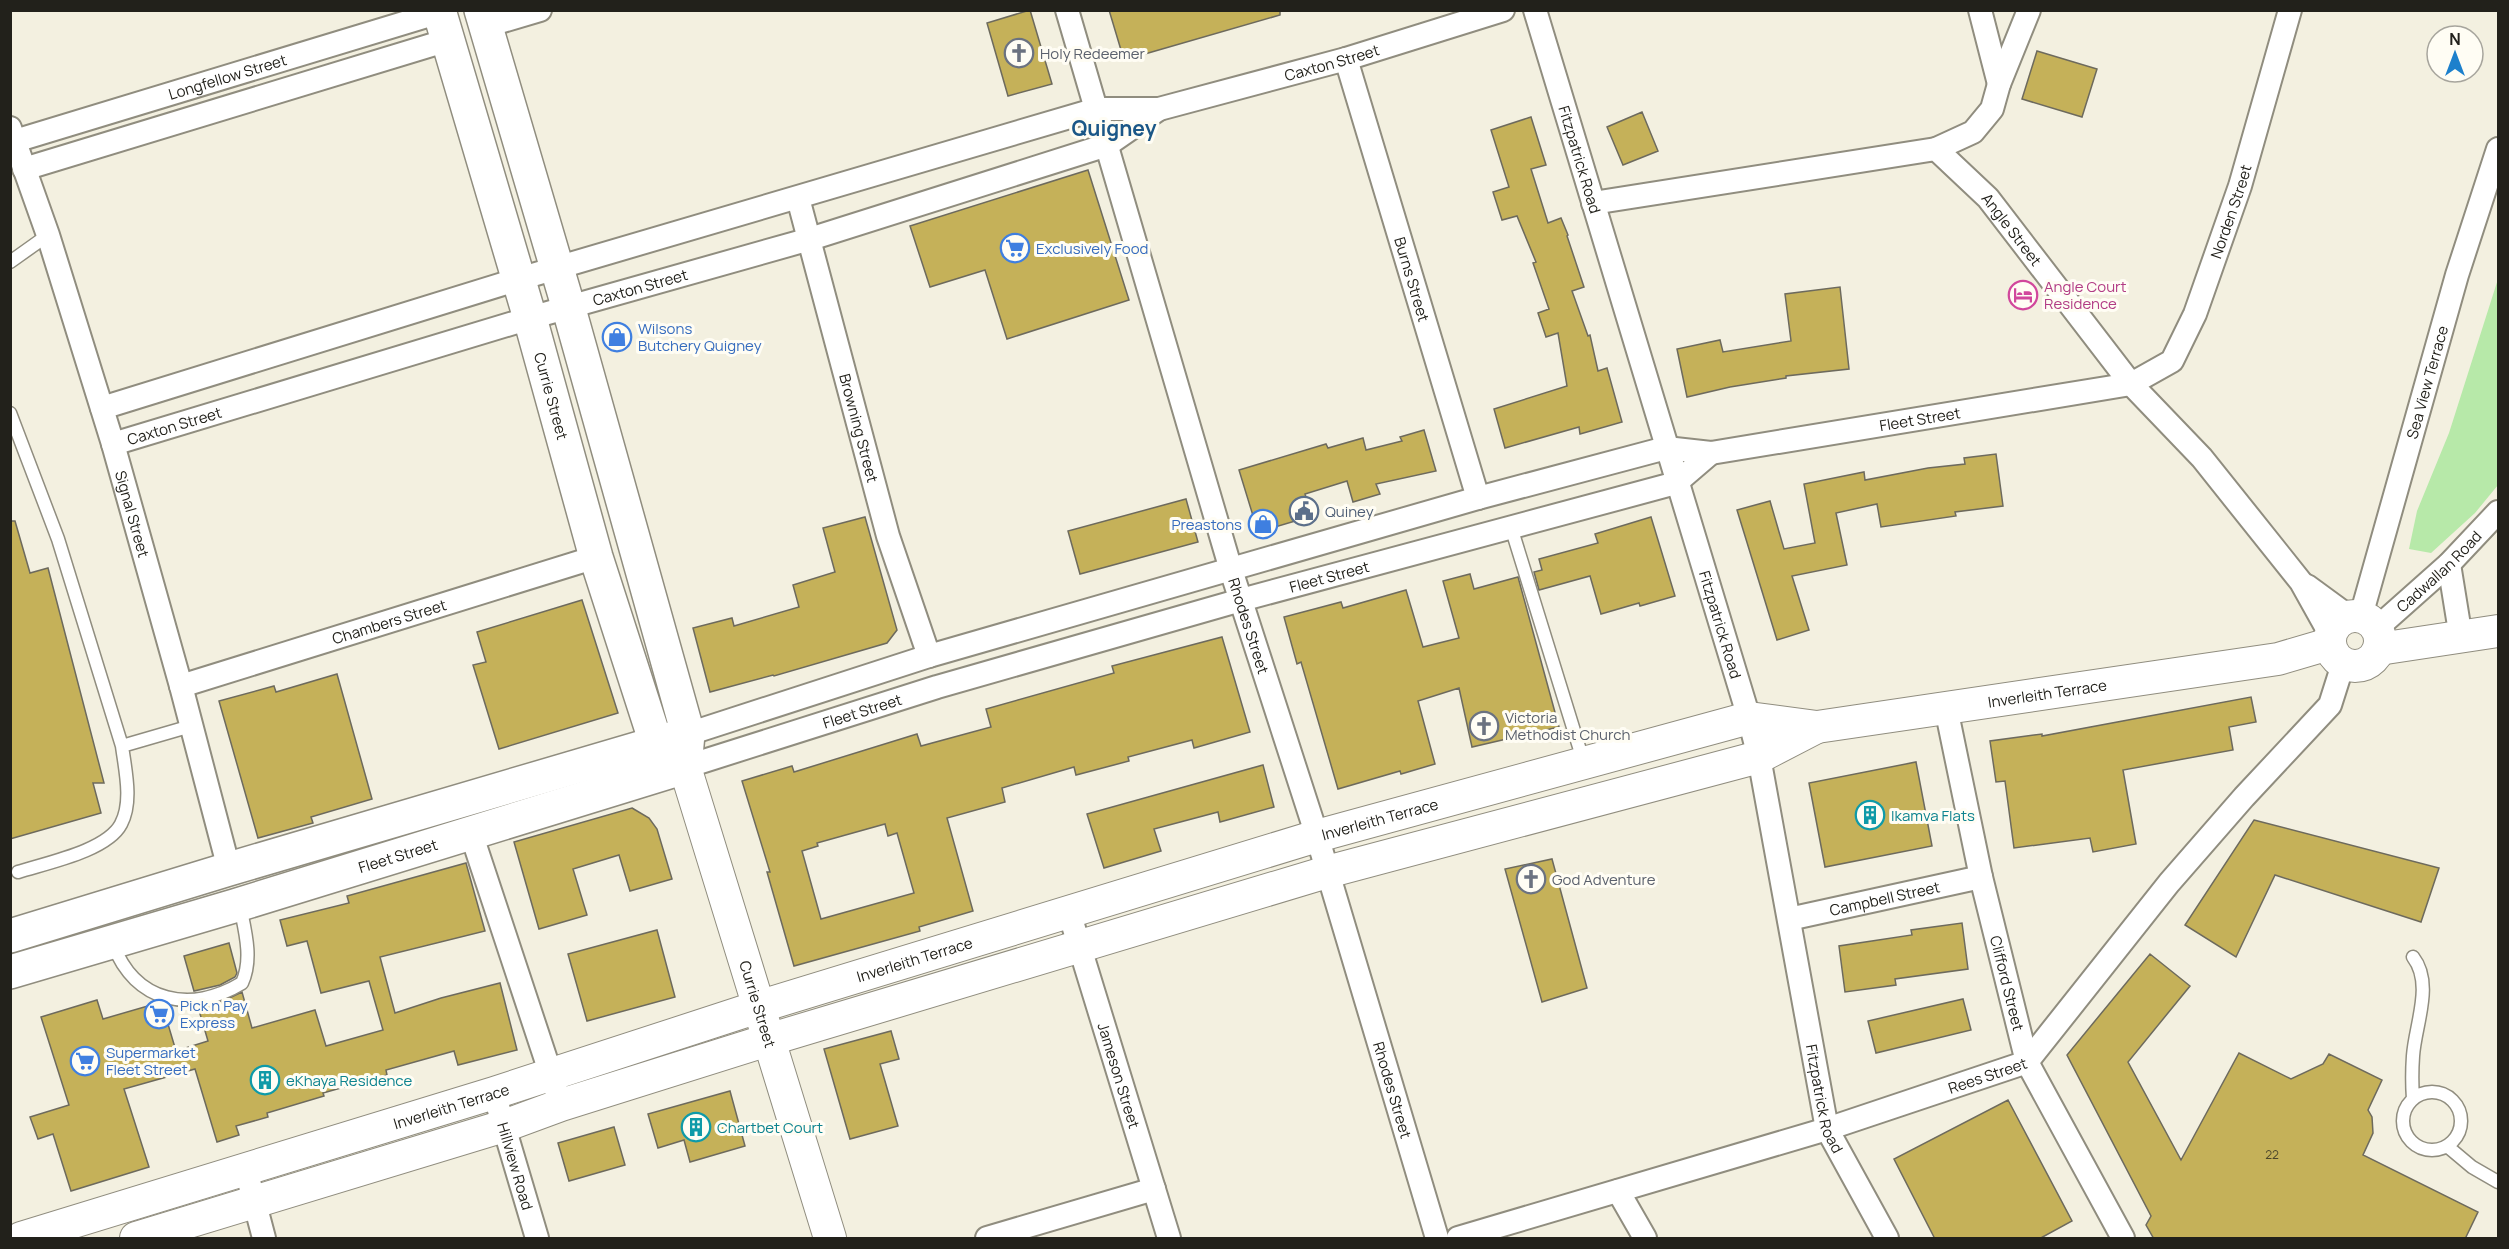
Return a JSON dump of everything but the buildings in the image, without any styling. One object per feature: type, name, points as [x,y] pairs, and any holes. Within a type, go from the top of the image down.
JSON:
[{"type":"main road","name":"Currie Street","points":[[483,18],[569,309],[688,734],[685,767]]},
{"type":"main road","name":"Currie Street","points":[[442,21],[519,279],[596,557],[656,743]]},
{"type":"main road","name":"Fleet Street","points":[[10,936],[688,734]]},
{"type":"main road","points":[[656,743],[685,767]]},
{"type":"main road","name":"Fleet Street","points":[[10,972],[685,767]]},
{"type":"main road","points":[[88,912],[105,944]]},
{"type":"street","points":[[483,18],[540,10]]},
{"type":"street","name":"Rhodes Street","points":[[1067,10],[1231,570],[1317,836],[1437,1239]]},
{"type":"street","name":"Caxton Street","points":[[102,408],[519,279],[1097,109],[1159,109],[1346,59],[1503,10]]},
{"type":"street","name":"Fitzpatrick Road","points":[[1535,10],[1676,483],[1749,718],[1759,758],[1827,1129],[1887,1239]]},
{"type":"street","points":[[1980,10],[1999,84]]},
{"type":"street","points":[[1593,202],[1936,149],[1973,132],[1992,109],[1999,84],[2029,10]]},
{"type":"street","name":"Norden Street","points":[[2130,384],[2172,361],[2195,314],[2240,186],[2290,10]]},
{"type":"street","name":"Longfellow Street","points":[[16,149],[442,21]]},
{"type":"street","name":"Burns Street","points":[[1346,59],[1478,498]]},
{"type":"street","name":"Caxton Street","points":[[113,444],[530,318],[569,309],[810,239],[1107,145],[1159,109]]},
{"type":"street","name":"Signal Street","points":[[16,149],[48,235],[113,444],[181,686],[229,869]]},
{"type":"street","name":"Angle Street","points":[[1936,149],[1988,198],[2130,384],[2202,458],[2301,582],[2351,639]]},
{"type":"street","name":"Sea View Terrace","points":[[2351,639],[2457,276],[2499,149]]},
{"type":"street","name":"Browning Street","points":[[798,198],[888,536],[929,656]]},
{"type":"street","name":"Fleet Street","points":[[688,734],[929,656],[1478,498],[1666,448],[1711,453],[2130,384]]},
{"type":"street","name":"Fleet Street","points":[[685,767],[937,687],[1241,600],[1676,483],[1711,453]]},
{"type":"street","name":"Cadwallan Road","points":[[2351,639],[2450,564],[2499,512]]},
{"type":"street","name":"Chambers Street","points":[[181,686],[596,557]]},
{"type":"street","points":[[2450,564],[2461,638]]},
{"type":"street","name":"Inverleith Terrace","points":[[21,1239],[494,1093],[758,1007],[1317,836],[1749,718],[1817,727],[2278,659],[2351,639],[2461,638],[2499,632]]},
{"type":"street","name":"Rees Street","points":[[1458,1239],[1827,1129],[2027,1062],[2169,883],[2244,797],[2330,705],[2351,639]]},
{"type":"street","name":"Clifford Street","points":[[1946,708],[1981,877],[2027,1062],[2123,1239]]},
{"type":"street","name":"Inverleith Terrace","points":[[136,1239],[768,1040],[1079,945],[1327,872],[1759,758],[1817,727]]},
{"type":"street","name":"Currie Street","points":[[685,767],[830,1239]]},
{"type":"street","points":[[471,833],[561,1105]]},
{"type":"street","name":"Campbell Street","points":[[1789,919],[1981,877]]},
{"type":"street","name":"Jameson Street","points":[[1069,912],[1169,1239]]},
{"type":"street","name":"Hillview Road","points":[[494,1093],[537,1239]]},
{"type":"street","points":[[246,1170],[264,1239]]},
{"type":"street","points":[[987,1239],[1154,1189]]},
{"type":"street","points":[[1618,1191],[1645,1239]]},
{"type":"street","points":[[10,1228],[14,1239]]},
{"type":"lane","points":[[10,262],[48,235]]},
{"type":"lane","points":[[10,413],[58,539],[122,746],[127,782],[122,823],[113,835],[92,848],[18,872]]},
{"type":"lane","points":[[1511,527],[1584,763]]},
{"type":"lane","points":[[122,746],[191,726]]},
{"type":"lane","points":[[105,944],[138,983],[157,993],[176,1000],[193,1000],[213,996],[242,983],[248,971],[246,935],[239,904]]},
{"type":"lane","points":[[2413,957],[2419,965],[2423,979],[2422,1002],[2413,1054],[2413,1099]]},
{"type":"lane","points":[[2431,1092],[2440,1093],[2456,1103],[2460,1112],[2460,1131],[2447,1146],[2429,1150],[2419,1147],[2406,1134],[2403,1115],[2413,1099],[2431,1092]]},
{"type":"lane","points":[[2447,1146],[2472,1167],[2499,1182]]},
{"type":"green space","points":[[2498,279],[2498,485],[2475,513],[2431,553],[2409,549],[2417,511],[2449,433]]},
{"type":"place","name":"Holy Redeemer","points":[[1019,53]]},
{"type":"place","name":"Exclusively Food","points":[[1015,248]]},
{"type":"place","name":"Angle Court Residence","points":[[2023,295]]},
{"type":"place","name":"Wilsons Butchery Quigney","points":[[617,337]]},
{"type":"place","name":"Quiney","points":[[1304,511]]},
{"type":"place","name":"Preastons","points":[[1263,524]]},
{"type":"place","name":"Victoria Methodist Church","points":[[1484,726]]},
{"type":"place","name":"Ikamva Flats","points":[[1870,815]]},
{"type":"place","name":"God Adventure","points":[[1531,879]]},
{"type":"place","name":"Pick n Pay Express","points":[[159,1014]]},
{"type":"place","name":"Supermarket Fleet Street","points":[[85,1061]]},
{"type":"place","name":"eKhaya Residence","points":[[265,1080]]},
{"type":"place","name":"Chartbet Court","points":[[696,1127]]},
{"type":"district","name":"Quigney","points":[[1114,128]]}]
